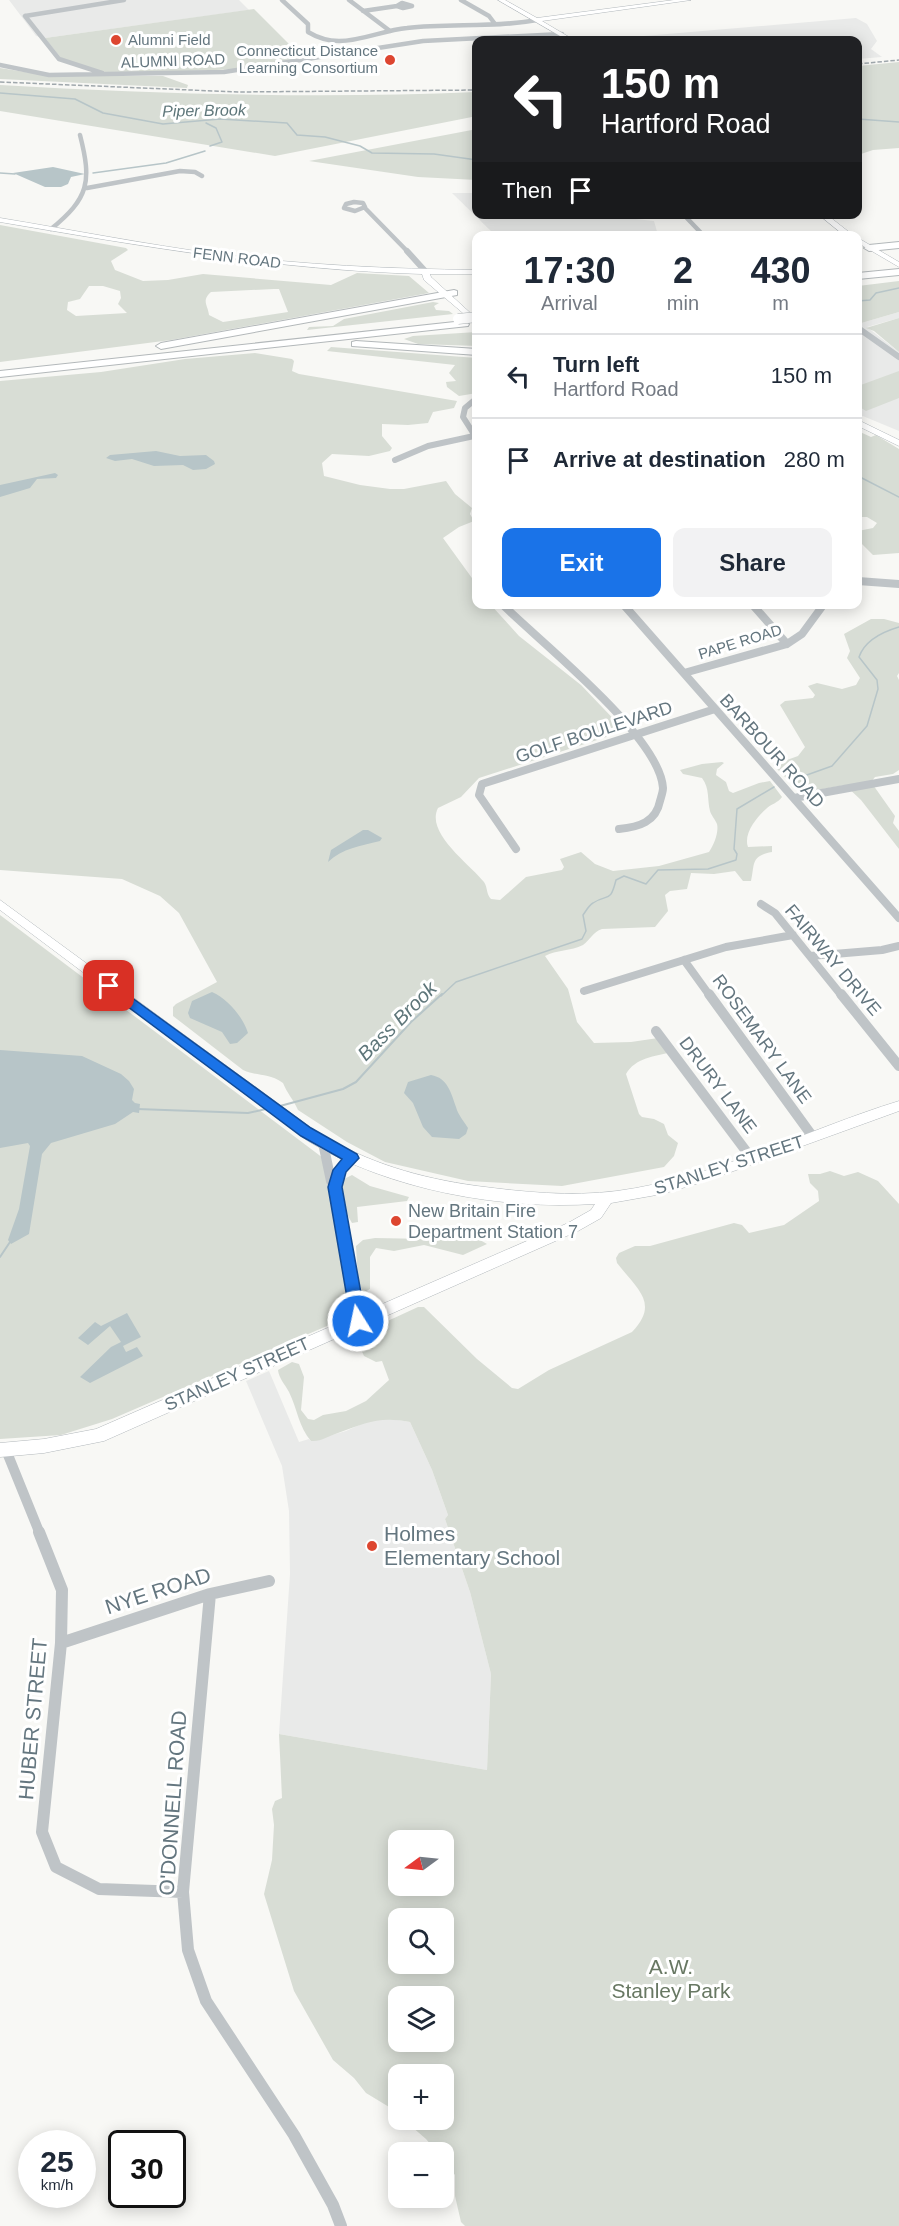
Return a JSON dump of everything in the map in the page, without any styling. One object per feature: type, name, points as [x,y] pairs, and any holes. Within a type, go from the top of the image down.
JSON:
[{"type":"highway","points":[[869,248],[899,245]]},
{"type":"highway","points":[[862,276],[899,272]]},
{"type":"highway","points":[[862,282],[899,278]]},
{"type":"highway","points":[[1,370],[220,337],[450,294]]},
{"type":"highway","points":[[1,370],[250,347],[461,322],[472,317]]},
{"type":"highway","points":[[1,370],[472,323]]},
{"type":"highway","points":[[250,347],[341,343],[472,352]]},
{"type":"main road","points":[[501,0],[565,36]]},
{"type":"main road","points":[[537,20],[688,0]]},
{"type":"main road","points":[[828,219],[844,231]]},
{"type":"main road","name":"FENN ROAD","points":[[0,220],[223,257],[319,267],[472,272]]},
{"type":"main road","points":[[862,243],[899,265]]},
{"type":"main road","points":[[862,249],[869,248]]},
{"type":"main road","points":[[426,272],[434,275],[472,318]]},
{"type":"main road","points":[[450,294],[472,311]]},
{"type":"main road","points":[[862,419],[899,435]]},
{"type":"main road","points":[[862,425],[899,443]]},
{"type":"main road","points":[[0,904],[278,1112],[323,1143],[352,1158],[396,1175],[455,1189],[547,1199],[607,1198]]},
{"type":"main road","name":"STANLEY STREET","points":[[3,1450],[98,1436],[584,1222],[600,1210],[607,1198],[673,1186],[752,1160],[899,1106]]},
{"type":"street","points":[[104,75],[59,59],[25,16],[80,9],[89,5],[124,0]]},
{"type":"street","points":[[282,0],[308,24],[308,33],[318,38],[349,41],[413,27],[537,20]]},
{"type":"street","points":[[349,0],[390,31]]},
{"type":"street","points":[[461,0],[489,16],[495,24]]},
{"type":"street","points":[[363,11],[397,6]]},
{"type":"street","name":"ALUMNI ROAD","points":[[522,36],[562,34]]},
{"type":"street","name":"ALUMNI ROAD","points":[[0,65],[49,75],[245,70],[423,41],[472,39]]},
{"type":"street","points":[[51,229],[78,206],[87,188],[90,175],[81,135]]},
{"type":"street","points":[[87,188],[180,171],[195,172],[202,176]]},
{"type":"street","points":[[365,208],[426,272]]},
{"type":"street","points":[[688,219],[699,231]]},
{"type":"street","points":[[862,331],[899,357]]},
{"type":"street","points":[[472,401],[464,407],[462,420],[472,432]]},
{"type":"street","points":[[395,460],[428,446],[472,438]]},
{"type":"street","points":[[862,581],[899,584]]},
{"type":"street","points":[[507,609],[534,637],[576,671],[635,733],[654,761],[664,785],[662,804],[652,820],[632,828],[619,829]]},
{"type":"street","name":"BARBOUR ROAD","points":[[627,609],[899,918]]},
{"type":"street","points":[[756,609],[787,644]]},
{"type":"street","name":"PAPE ROAD","points":[[684,673],[787,644],[802,634],[820,609]]},
{"type":"street","name":"GOLF BOULEVARD","points":[[516,849],[479,795],[482,784],[715,709]]},
{"type":"street","points":[[794,798],[899,779]]},
{"type":"street","name":"FAIRWAY DRIVE","points":[[761,904],[775,913],[899,1066]]},
{"type":"street","points":[[584,991],[746,942],[793,935]]},
{"type":"street","points":[[810,956],[882,950],[899,946]]},
{"type":"street","name":"ROSEMARY LANE","points":[[684,960],[813,1137]]},
{"type":"street","name":"DRURY LANE","points":[[656,1030],[752,1160]]},
{"type":"street","points":[[323,1143],[331,1181],[335,1187],[358,1321]]},
{"type":"street","points":[[335,1187],[340,1170],[352,1158]]},
{"type":"street","name":"HUBER STREET","points":[[3,1450],[62,1590],[61,1643],[42,1832],[56,1866],[99,1889],[183,1892]]},
{"type":"street","name":"NYE ROAD","points":[[61,1643],[210,1594],[268,1581]]},
{"type":"street","name":"O'DONNELL ROAD","points":[[210,1594],[183,1892],[188,1950],[206,2001],[294,2135],[333,2205],[341,2226]]},
{"type":"shaded area","points":[[9,0],[239,0],[249,10],[45,38],[36,36]]},
{"type":"shaded area","points":[[856,18],[867,24],[877,41],[871,49],[882,57],[862,59],[862,36],[644,36]]},
{"type":"shaded area","points":[[53,167],[85,174],[71,177],[68,184],[61,187],[45,187],[13,173]]},
{"type":"shaded area","points":[[452,193],[472,193],[472,213]]},
{"type":"shaded area","points":[[479,219],[636,219],[654,221],[657,231],[491,231]]},
{"type":"shaded area","points":[[899,312],[899,318],[867,327],[899,352],[899,431],[862,416],[862,323]]},
{"type":"shaded area","points":[[156,451],[180,456],[206,455],[215,464],[206,469],[193,470],[183,465],[154,466],[132,459],[115,461],[106,458],[110,455]]},
{"type":"shaded area","points":[[55,473],[58,475],[56,478],[37,479],[30,488],[0,497],[0,485]]},
{"type":"shaded area","points":[[363,830],[368,830],[382,838],[380,841],[346,851],[328,862],[331,850]]},
{"type":"shaded area","points":[[212,992],[229,1004],[246,1027],[248,1033],[237,1043],[230,1044],[222,1032],[190,1018],[188,1013],[192,1001]]},
{"type":"shaded area","points":[[0,1050],[82,1056],[121,1074],[134,1089],[132,1100],[140,1104],[139,1113],[133,1112],[115,1124],[51,1143],[42,1154],[29,1234],[11,1244],[8,1240],[19,1209],[30,1146],[28,1143],[0,1148]]},
{"type":"shaded area","points":[[431,1075],[441,1079],[448,1087],[458,1113],[468,1128],[466,1134],[459,1139],[432,1137],[423,1127],[413,1103],[404,1093],[408,1082]]},
{"type":"shaded area","points":[[127,1313],[141,1337],[123,1346],[126,1352],[137,1347],[143,1356],[90,1383],[80,1377],[111,1347],[121,1342],[110,1326],[88,1345],[78,1338],[95,1322],[101,1326]]},
{"type":"shaded area","name":"Holmes Elementary School","points":[[269,1371],[299,1442],[346,1431],[370,1420],[393,1419],[410,1422],[432,1470],[448,1515],[445,1519],[470,1592],[491,1674],[487,1770],[279,1734],[290,1574],[289,1511],[282,1466],[246,1381]]},
{"type":"green space","name":"Alumni Field","points":[[254,9],[305,60],[243,69],[108,74],[61,58],[45,38]]},
{"type":"green space","points":[[899,62],[899,148],[873,150],[862,154],[862,66]]},
{"type":"green space","points":[[0,68],[50,76],[163,76],[188,85],[187,88],[0,79]]},
{"type":"green space","points":[[0,85],[238,94],[358,95],[472,92],[472,117],[275,156],[0,111]]},
{"type":"green space","points":[[472,130],[472,180],[418,177],[309,161]]},
{"type":"green space","points":[[0,225],[126,248],[128,250],[111,261],[115,270],[143,281],[168,280],[203,274],[331,285],[357,273],[409,276],[429,293],[171,340],[0,362]],"holes":[[[89,286],[103,286],[120,291],[121,298],[118,304],[127,313],[76,316],[67,310],[68,302],[80,299]],[[279,289],[288,312],[223,322],[209,315],[206,301],[211,292]]]},
{"type":"green space","points":[[899,281],[899,312],[862,323],[862,286]]},
{"type":"green space","points":[[433,302],[439,303],[434,306],[436,310],[449,311],[453,314],[307,330],[309,327],[333,326],[344,319]]},
{"type":"green space","points":[[899,318],[899,352],[874,331],[866,328]]},
{"type":"green space","points":[[472,332],[472,346],[418,344],[404,339],[413,336]]},
{"type":"green space","points":[[331,347],[472,358],[472,394],[459,396],[447,387],[446,382],[456,381],[449,373],[455,365],[327,351]]},
{"type":"green space","points":[[255,353],[292,359],[294,361],[292,371],[299,374],[457,401],[454,408],[433,412],[428,423],[382,424],[382,436],[392,448],[390,451],[369,456],[332,454],[322,463],[324,476],[360,485],[390,489],[404,489],[446,481],[455,494],[472,508],[470,514],[472,522],[459,527],[443,538],[472,578],[472,609],[495,609],[519,636],[581,685],[625,731],[479,778],[461,797],[438,808],[436,818],[443,838],[484,882],[491,899],[500,900],[526,877],[562,870],[564,867],[560,859],[581,852],[595,864],[613,871],[659,866],[709,852],[716,838],[717,827],[710,811],[706,786],[702,778],[683,774],[680,770],[722,762],[724,763],[717,769],[716,775],[726,782],[729,791],[733,793],[770,781],[782,797],[762,812],[749,831],[748,847],[772,846],[772,852],[760,856],[755,862],[751,881],[743,881],[735,871],[714,874],[691,873],[687,889],[670,891],[665,895],[668,911],[655,927],[602,929],[583,945],[545,956],[568,989],[577,1022],[594,1043],[631,1042],[665,1037],[674,1047],[672,1052],[640,1061],[626,1074],[639,1114],[664,1124],[668,1135],[678,1143],[674,1156],[664,1167],[562,1186],[468,1181],[385,1162],[347,1142],[298,1110],[283,1083],[272,1077],[243,1070],[173,1016],[173,1007],[176,1004],[217,982],[179,913],[160,896],[122,879],[0,870],[0,381],[101,372],[185,359]]},
{"type":"green space","points":[[899,371],[899,398],[866,411],[862,408],[862,385]]},
{"type":"green space","points":[[862,433],[871,437],[876,435],[899,449],[899,553],[873,555],[862,544],[862,530],[873,528],[877,523],[867,517],[862,517]]},
{"type":"green space","points":[[871,619],[884,619],[899,623],[899,673],[897,676],[899,680],[899,770],[893,774],[875,777],[871,782],[895,816],[893,823],[899,831],[899,849],[861,800],[845,785],[799,791],[773,765],[798,756],[805,747],[780,705],[785,701],[813,698],[815,695],[808,686],[817,683],[842,689],[856,685],[860,678],[847,658],[850,651],[844,634]]},
{"type":"green space","points":[[0,915],[323,1158],[350,1316],[112,1419],[61,1435],[0,1439]]},
{"type":"green space","name":"A.W. Stanley Park","points":[[830,1171],[844,1176],[858,1172],[878,1181],[899,1204],[899,2226],[465,2226],[461,2222],[455,2196],[454,2142],[429,2142],[416,2130],[454,2130],[454,2064],[388,2064],[388,2106],[366,2093],[354,2078],[333,2060],[294,1991],[264,1894],[272,1860],[274,1825],[272,1809],[275,1801],[282,1798],[279,1734],[487,1770],[491,1674],[470,1592],[445,1519],[448,1515],[432,1470],[410,1422],[381,1420],[357,1426],[321,1440],[311,1441],[278,1370],[292,1362],[299,1364],[304,1377],[301,1410],[308,1419],[314,1420],[323,1415],[346,1411],[366,1401],[389,1380],[382,1361],[376,1362],[364,1356],[355,1336],[418,1307],[424,1307],[477,1359],[512,1388],[518,1389],[549,1370],[632,1332],[640,1322],[645,1304],[638,1289],[617,1263],[616,1258],[619,1253],[635,1246],[650,1246],[734,1223],[742,1225],[749,1233],[784,1225],[819,1201],[818,1191],[810,1183],[808,1174]]},
{"type":"green space","points":[[352,1175],[370,1186],[409,1197],[407,1201],[357,1207],[358,1222],[352,1223],[348,1216],[341,1183],[342,1180]]},
{"type":"green space","points":[[375,1238],[480,1240],[487,1244],[463,1255],[424,1245],[394,1251],[376,1248],[370,1257],[370,1289],[363,1293],[358,1280],[356,1246],[363,1240]]},
{"type":"waterway","name":"Piper Brook","points":[[0,93],[75,99],[103,113],[163,124],[220,119],[287,123],[297,135],[325,137],[360,146],[372,153],[434,154],[472,159]]},
{"type":"waterway","name":"Piper Brook","points":[[862,119],[899,122]]},
{"type":"waterway","points":[[206,123],[216,128],[222,142],[210,146]]},
{"type":"waterway","points":[[93,173],[166,163],[205,151]]},
{"type":"waterway","points":[[0,173],[15,174]]},
{"type":"waterway","name":"Bass Brook","points":[[862,301],[870,300],[876,293],[899,288]]},
{"type":"waterway","points":[[862,478],[899,497]]},
{"type":"waterway","points":[[790,781],[832,766],[867,726],[878,689],[877,680],[859,657],[870,641],[886,631],[899,627]]},
{"type":"waterway","name":"Bass Brook","points":[[441,996],[456,982],[582,939],[586,931],[583,915],[592,904],[608,897],[616,880],[624,876],[646,884],[658,870],[708,869],[736,860],[737,854],[734,849],[737,809],[774,787]]},
{"type":"waterway","name":"Bass Brook","points":[[280,1106],[343,1089],[356,1082],[411,1022],[442,994]]},
{"type":"waterway","name":"Bass Brook","points":[[137,1109],[248,1113],[266,1109]]},
{"type":"waterway","points":[[0,1257],[10,1242]]},
{"type":"railway","points":[[862,64],[899,60]]},
{"type":"railway","points":[[0,82],[238,92],[472,90]]},
{"type":"place","name":"Alumni Field","points":[[116,40]]},
{"type":"place","name":"Connecticut Distance Learning Consortium","points":[[390,60]]},
{"type":"place","name":"New Britain Fire Department Station 7","points":[[396,1221]]},
{"type":"place","name":"Holmes Elementary School","points":[[372,1546]]},
{"type":"route","points":[[109,986],[306,1132],[352,1158],[340,1170],[335,1187],[358,1321]]}]
